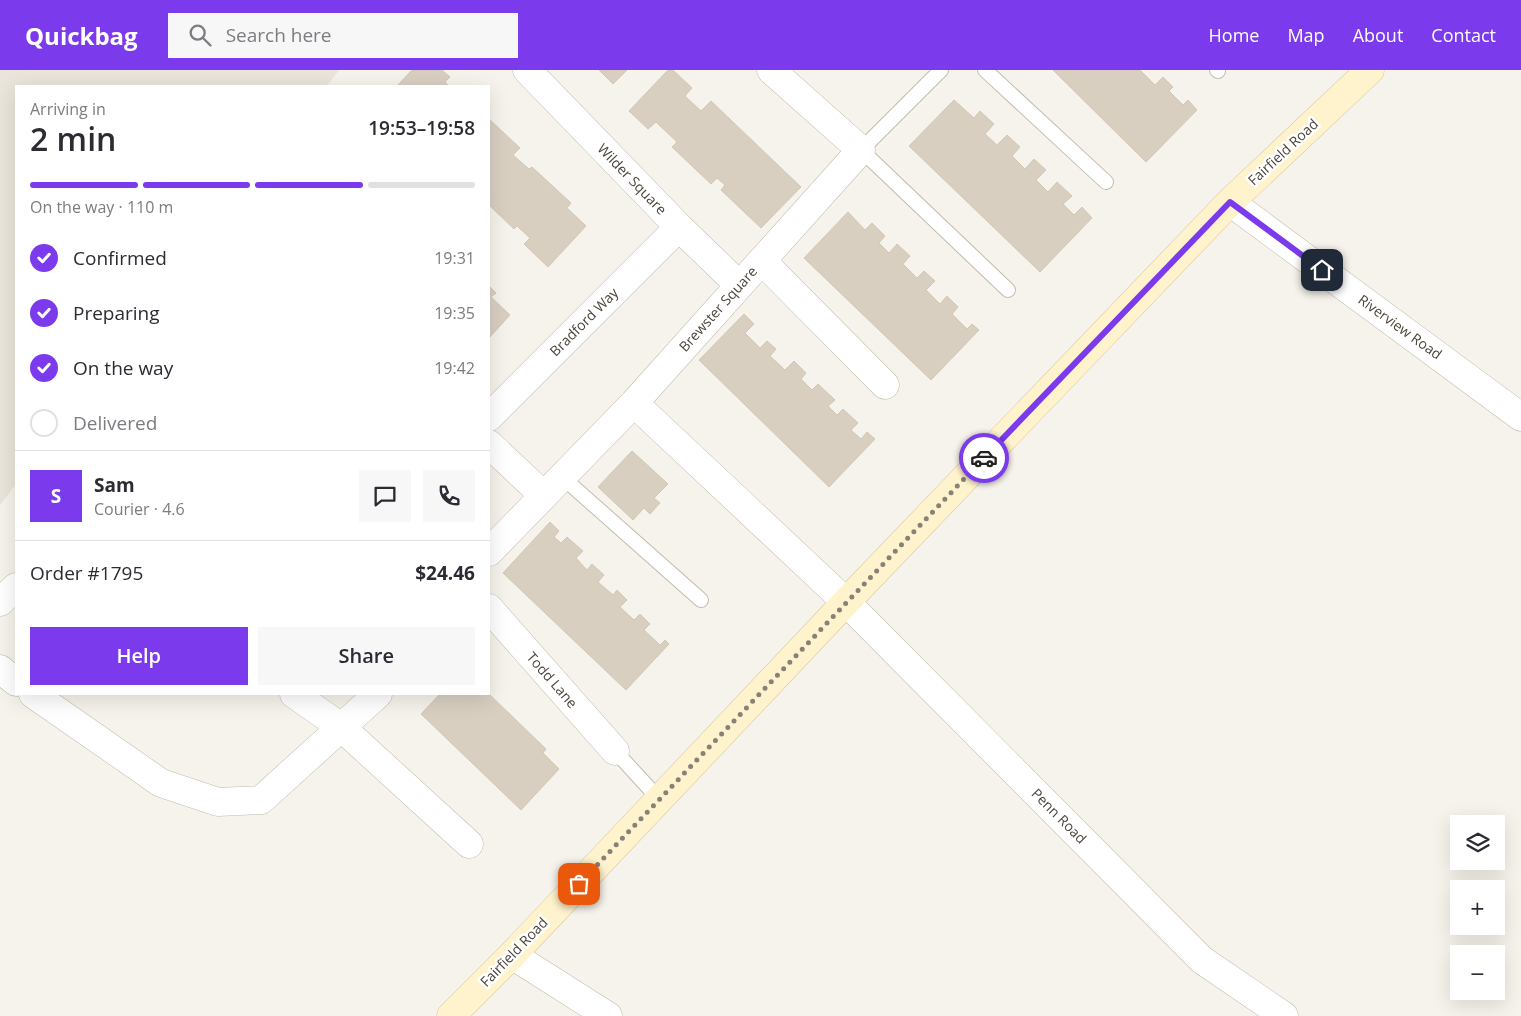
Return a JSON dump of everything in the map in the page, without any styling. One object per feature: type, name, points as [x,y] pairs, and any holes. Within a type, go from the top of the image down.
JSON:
[{"type":"main road","name":"Fairfield Road","points":[[451,1016],[512,955],[846,602],[1230,202],[1370,70]]},
{"type":"street","name":"Wilder Square","points":[[527,70],[679,227],[739,285]]},
{"type":"street","points":[[771,70],[861,150]]},
{"type":"street","name":"Brewster Square","points":[[490,551],[552,485],[634,403],[861,150]]},
{"type":"street","name":"Riverview Road","points":[[1230,202],[1521,417]]},
{"type":"street","name":"Bradford Way","points":[[490,416],[679,227]]},
{"type":"street","points":[[762,261],[885,385]]},
{"type":"street","name":"Penn Road","points":[[634,403],[846,602],[1202,960],[1284,1016]]},
{"type":"street","points":[[490,445],[552,485]]},
{"type":"street","points":[[0,602],[15,588]]},
{"type":"street","name":"Todd Lane","points":[[490,609],[615,751]]},
{"type":"street","points":[[0,669],[15,681]]},
{"type":"street","points":[[34,695],[161,783],[218,802],[261,800],[377,695]]},
{"type":"street","points":[[295,695],[341,727],[469,844]]},
{"type":"street","points":[[512,955],[608,1016]]},
{"type":"lane","points":[[941,70],[861,150],[1008,290]]},
{"type":"lane","points":[[985,70],[1106,182]]},
{"type":"lane","points":[[552,485],[700,600]]},
{"type":"lane","points":[[615,751],[659,799]]},
{"type":"shaded area","points":[[0,70],[339,70],[328,85],[15,85],[15,485],[0,505]]},
{"type":"building","points":[[412,70],[442,70],[450,77],[445,82],[448,85],[398,85]]},
{"type":"building","points":[[599,70],[627,70],[613,84]]},
{"type":"building","points":[[668,70],[673,70],[692,88],[685,96],[701,111],[711,101],[801,187],[761,228],[721,190],[725,185],[717,178],[711,184],[672,147],[677,142],[656,122],[648,129],[629,111]]},
{"type":"building","points":[[1053,70],[1140,70],[1155,85],[1163,77],[1173,87],[1169,91],[1183,105],[1188,100],[1197,110],[1146,162]]},
{"type":"building","points":[[954,100],[974,118],[980,111],[994,124],[985,134],[997,145],[1007,135],[1020,147],[1012,156],[1025,169],[1034,159],[1046,170],[1036,180],[1048,192],[1057,182],[1072,196],[1063,204],[1074,215],[1082,207],[1092,218],[1040,272],[909,146]]},
{"type":"building","points":[[490,120],[520,148],[513,155],[529,169],[532,167],[571,203],[567,208],[586,226],[548,267],[524,244],[530,238],[517,226],[514,229],[490,206]]},
{"type":"building","points":[[848,212],[865,230],[872,223],[885,236],[879,243],[889,253],[897,244],[910,256],[903,264],[917,278],[924,271],[935,281],[926,290],[940,304],[947,296],[958,307],[952,314],[967,329],[972,324],[979,330],[931,380],[804,258]]},
{"type":"building","points":[[490,287],[496,293],[491,297],[510,315],[490,337]]},
{"type":"building","points":[[744,314],[754,324],[745,333],[760,348],[767,341],[776,349],[770,356],[785,370],[794,361],[806,373],[801,379],[812,390],[818,384],[835,400],[828,406],[837,415],[843,409],[858,423],[851,430],[861,439],[867,432],[875,439],[829,487],[699,360]]},
{"type":"building","points":[[632,451],[668,484],[654,498],[660,503],[650,514],[644,508],[633,520],[598,487]]},
{"type":"building","points":[[550,522],[559,531],[554,537],[561,543],[567,537],[583,551],[576,558],[587,570],[592,564],[604,575],[598,582],[613,595],[617,590],[627,600],[620,607],[634,620],[640,614],[650,624],[644,630],[660,645],[665,640],[669,644],[626,690],[503,573]]},
{"type":"building","points":[[439,695],[490,695],[546,749],[543,753],[559,769],[521,810],[421,714]]},
{"type":"way so far","points":[[579,884],[984,458]]},
{"type":"route","points":[[984,458],[1230,202],[1322,270]]}]
